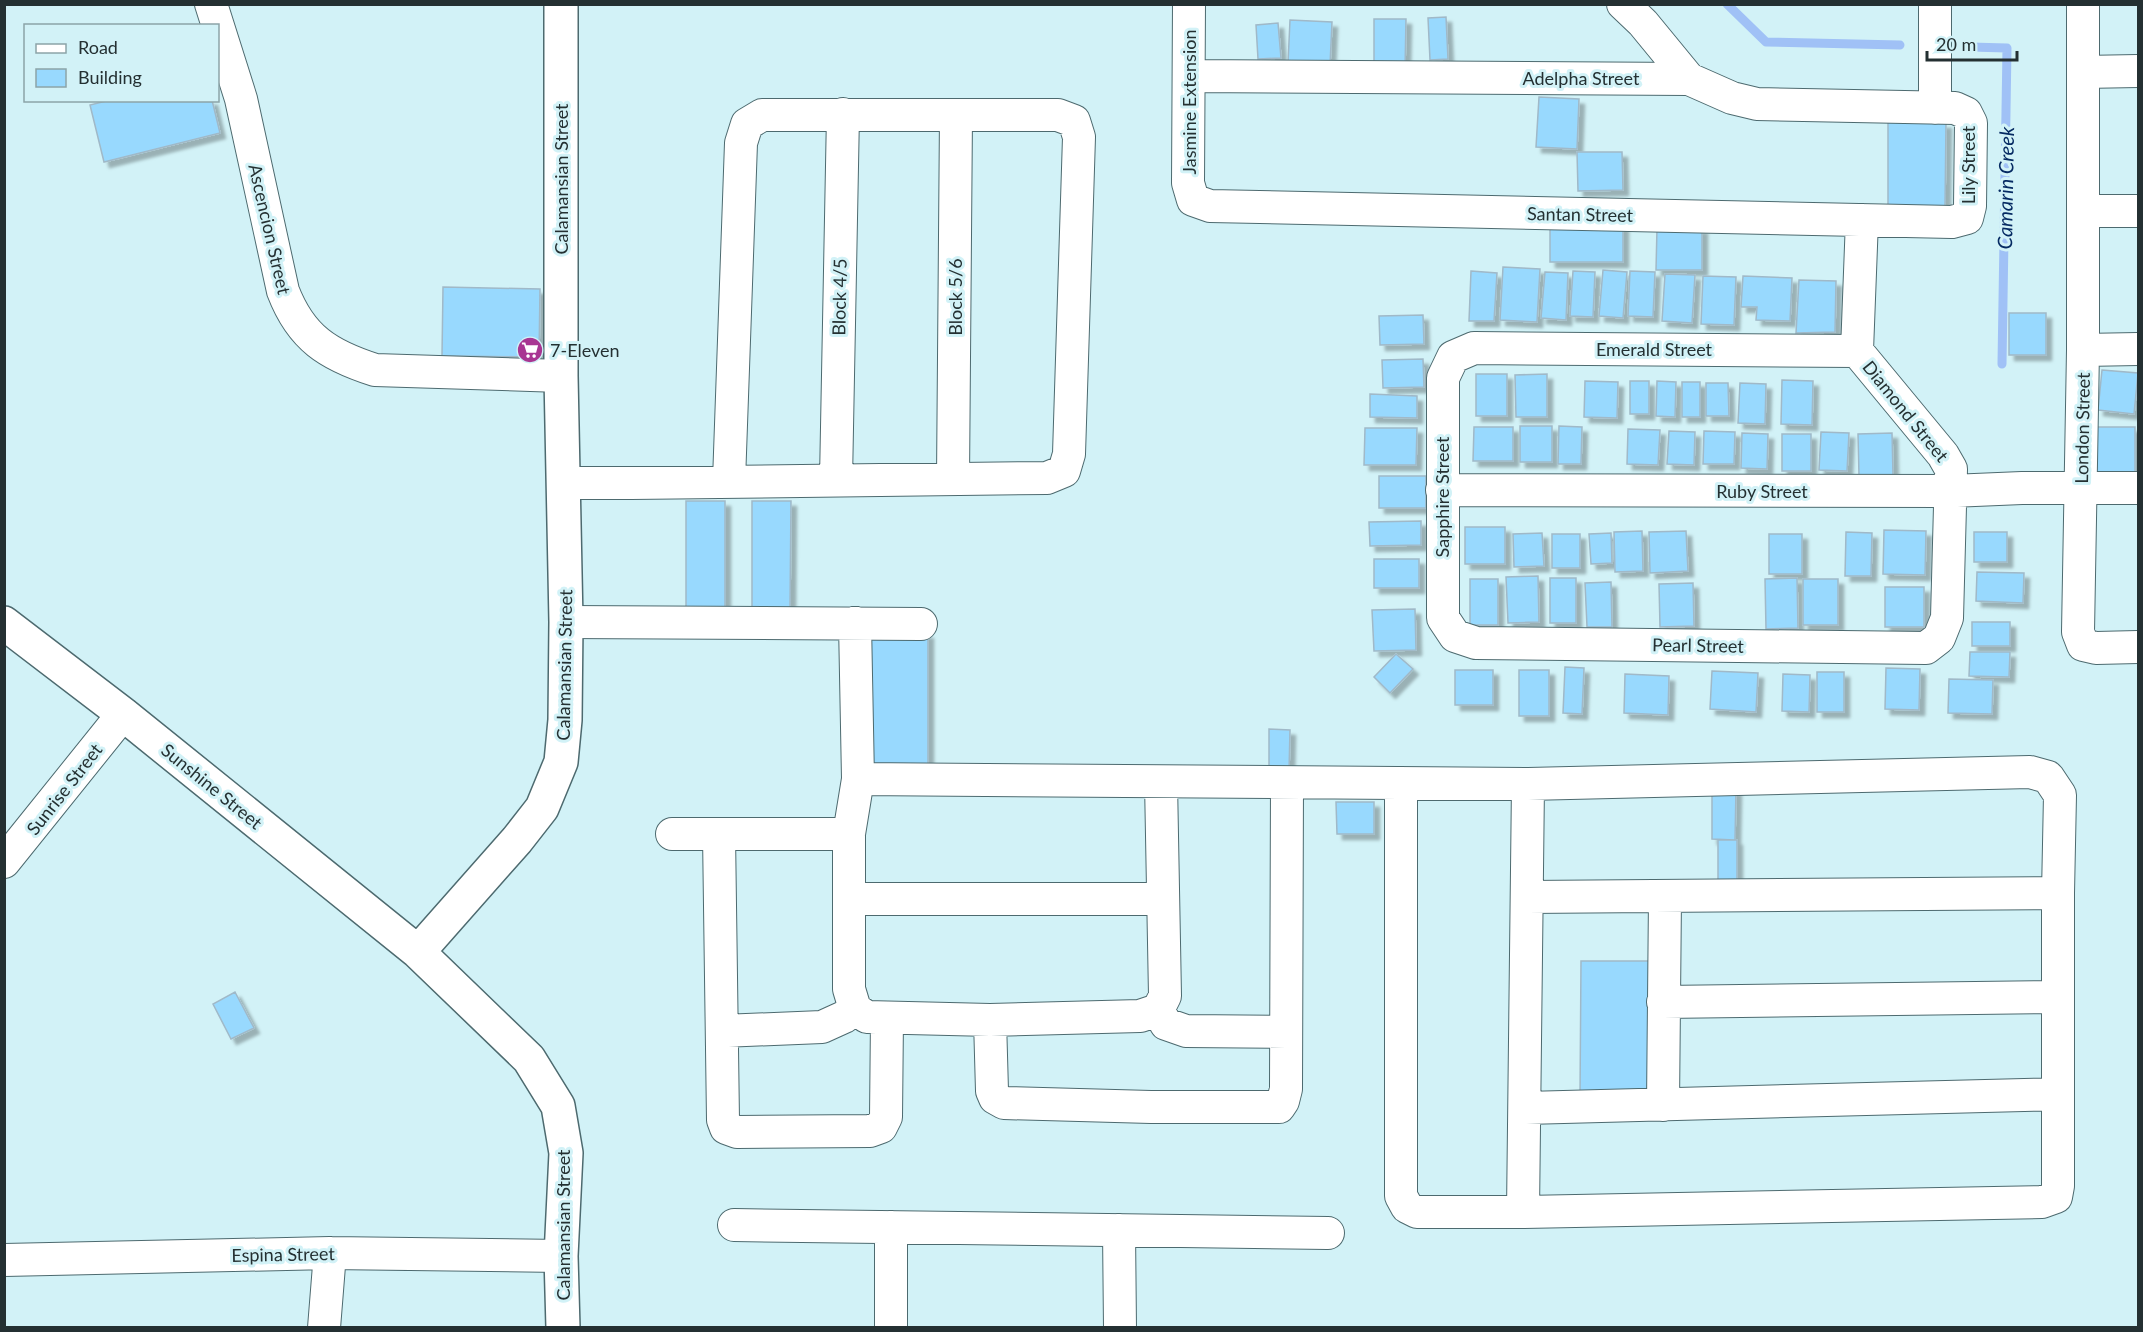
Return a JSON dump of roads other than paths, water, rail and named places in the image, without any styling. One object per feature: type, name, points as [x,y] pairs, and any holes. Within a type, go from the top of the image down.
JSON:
[{"type":"street","name":"Ascencion Street","points":[[211,4],[217,24]]},
{"type":"street","name":"Calamansian Street","points":[[561,4],[561,376],[566,622],[565,720],[561,762],[542,808],[517,840],[418,952],[529,1059],[558,1107],[566,1154],[561,1256],[563,1328]]},
{"type":"street","name":"Jasmine Extension","points":[[1189,4],[1188,183],[1193,200]]},
{"type":"street","points":[[1623,4],[1644,23],[1689,79]]},
{"type":"street","points":[[1935,4],[1935,108]]},
{"type":"street","name":"London Street","points":[[2083,4],[2083,350],[2078,632],[2083,645],[2096,648],[2139,647]]},
{"type":"street","name":"Ascencion Street","points":[[219,30],[240,99],[283,291],[291,312],[306,332],[326,349],[347,361],[375,370],[561,376]]},
{"type":"street","points":[[2083,72],[2139,72]]},
{"type":"street","name":"Adelpha Street","points":[[1189,76],[1689,79],[1732,98],[1757,104],[1955,108],[1966,113]]},
{"type":"street","name":"Lily Street","points":[[1966,113],[1971,123],[1970,206],[1967,218]]},
{"type":"street","points":[[563,483],[1047,478],[1064,471],[1069,454],[1079,137],[1074,121],[1058,115],[843,114],[762,115],[747,124],[741,143],[729,481]]},
{"type":"street","name":"Block 4/5","points":[[836,480],[843,114]]},
{"type":"street","name":"Block 5/6","points":[[953,479],[956,115]]},
{"type":"street","name":"Santan Street","points":[[1193,200],[1210,206],[1952,222],[1967,218]]},
{"type":"street","points":[[2084,211],[2139,211]]},
{"type":"street","name":"Diamond Street","points":[[1862,220],[1857,351],[1948,462],[1951,469],[1947,618],[1939,638]]},
{"type":"street","name":"Emerald Street","points":[[1454,357],[1474,348],[1857,351]]},
{"type":"street","points":[[2083,350],[2139,349]]},
{"type":"street","name":"Sapphire Street","points":[[1454,357],[1443,378],[1442,490],[1443,618],[1455,636]]},
{"type":"street","name":"Ruby Street","points":[[1442,490],[1951,491],[2022,488],[2139,488]]},
{"type":"street","points":[[566,622],[921,624]]},
{"type":"street","name":"Sunshine Street","points":[[4,623],[123,714],[418,952]]},
{"type":"street","points":[[855,623],[858,779],[849,834],[849,989],[855,1009],[867,1017],[990,1020],[1140,1016],[1158,1010],[1165,996],[1161,782]]},
{"type":"street","name":"Pearl Street","points":[[1455,636],[1476,643],[1926,648],[1939,638]]},
{"type":"street","name":"Sunrise Street","points":[[4,862],[123,714]]},
{"type":"street","points":[[858,779],[1287,783],[1401,783],[1528,784],[2030,772],[2048,777],[2060,795],[2058,1186],[2056,1197],[2042,1202],[1523,1212],[1417,1212],[1407,1207],[1401,1196],[1401,783]]},
{"type":"street","points":[[990,1020],[992,1091],[997,1100],[1012,1104],[1275,1108],[1281,1105],[1286,1089],[1287,783]]},
{"type":"street","points":[[1523,1212],[1528,784]]},
{"type":"street","points":[[672,834],[849,834]]},
{"type":"street","points":[[719,834],[723,1120],[726,1128],[736,1132],[870,1131],[881,1127],[886,1117],[887,1018]]},
{"type":"street","points":[[1527,897],[2058,893]]},
{"type":"street","points":[[1663,1106],[1665,897]]},
{"type":"street","points":[[850,899],[1162,899]]},
{"type":"street","points":[[1663,1002],[2058,997]]},
{"type":"street","points":[[722,1031],[822,1027],[855,1009]]},
{"type":"street","points":[[1158,1010],[1166,1024],[1186,1031],[1287,1032]]},
{"type":"street","points":[[1526,1108],[2058,1094]]},
{"type":"street","points":[[734,1225],[1328,1233]]},
{"type":"street","points":[[891,1227],[891,1328]]},
{"type":"street","points":[[1119,1230],[1120,1328]]},
{"type":"street","points":[[324,1328],[330,1253]]},
{"type":"street","name":"Espina Street","points":[[4,1260],[330,1253],[561,1256]]},
{"type":"waterway","name":"Camarin Creek","points":[[1727,4],[1766,42],[1900,45]]},
{"type":"waterway","name":"Camarin Creek","points":[[1970,47],[2007,48],[2002,364]]},
{"type":"place","name":"7-Eleven","points":[[530,350]]}]
